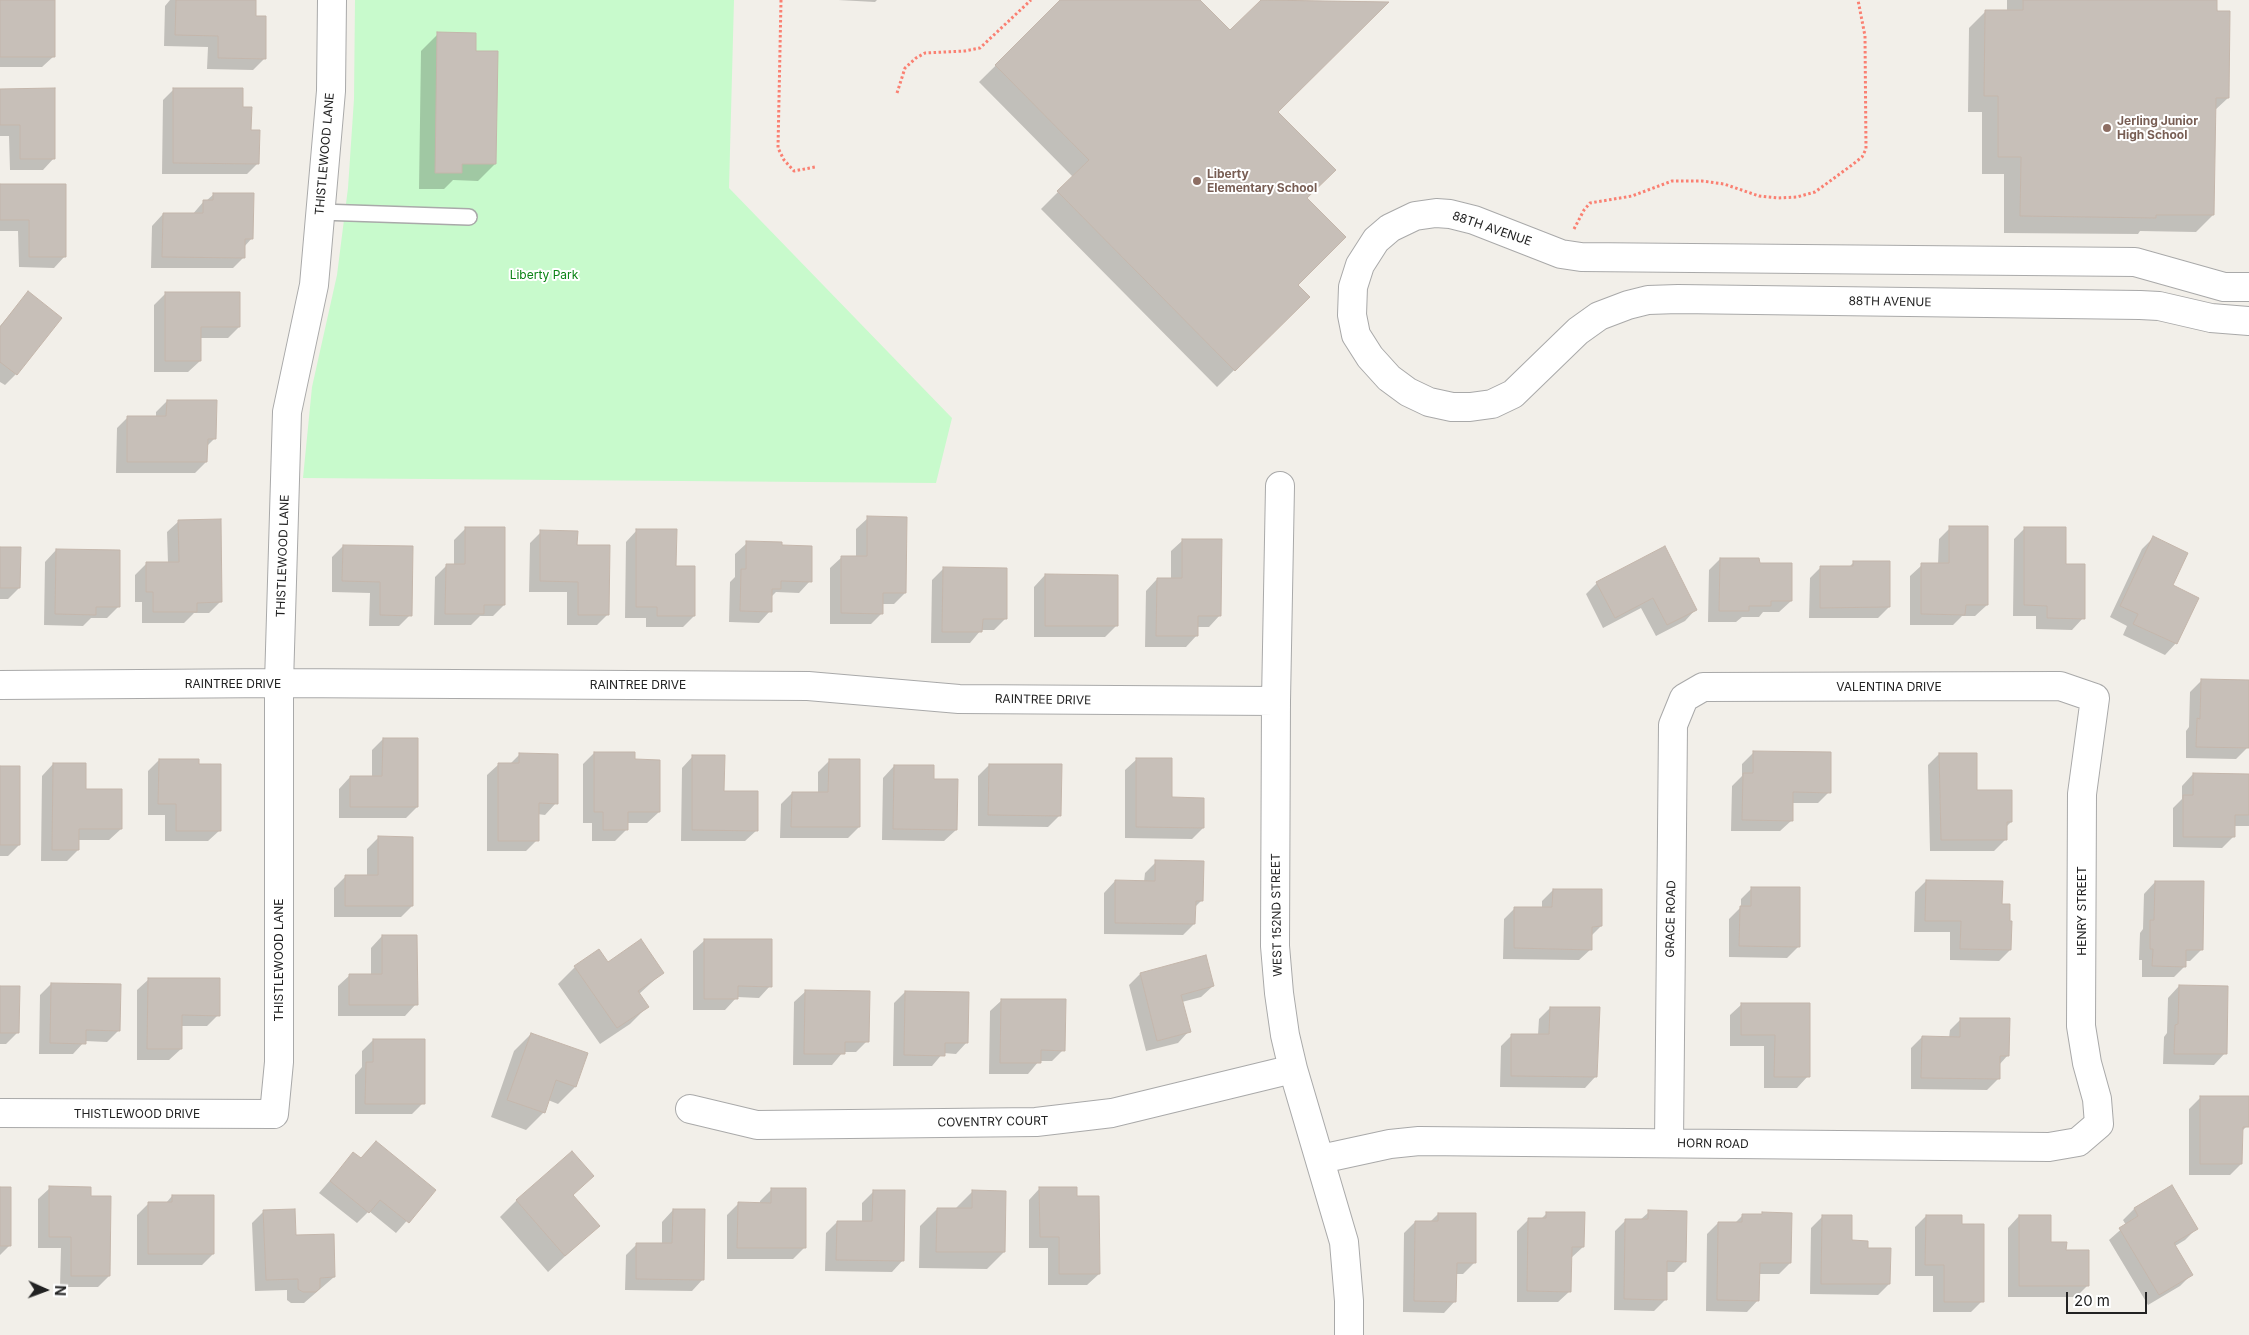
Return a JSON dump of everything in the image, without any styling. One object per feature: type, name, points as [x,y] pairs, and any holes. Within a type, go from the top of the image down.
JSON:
[{"type":"street","name":"THISTLEWOOD LANE","points":[[274,1114],[279,1062],[279,683],[287,412],[314,284],[331,91],[332,0]]},
{"type":"street","name":"88TH AVENUE","points":[[2249,287],[2224,287],[2135,262],[1609,258],[1561,254],[1474,220],[1450,214],[1416,216],[1390,228],[1376,240],[1360,266],[1353,287],[1352,315],[1356,334],[1370,357],[1383,371],[1408,392],[1429,402],[1452,407],[1492,404],[1513,394],[1578,331],[1599,316],[1648,300],[2140,305],[2159,306],[2212,318],[2249,321]]},
{"type":"street","name":"WEST 152ND STREET","points":[[1280,486],[1276,701],[1276,946],[1285,1035],[1293,1069],[1344,1242],[1350,1335]]},
{"type":"street","name":"RAINTREE DRIVE","points":[[0,685],[279,683],[808,686],[959,700],[1276,701]]},
{"type":"street","name":"VALENTINA DRIVE","points":[[1684,698],[1703,687],[2060,686],[2095,698]]},
{"type":"street","name":"GRACE ROAD","points":[[1669,1143],[1673,725],[1684,698]]},
{"type":"street","name":"HENRY STREET","points":[[2095,698],[2082,794],[2081,1026],[2087,1064],[2097,1099],[2099,1124]]},
{"type":"street","name":"COVENTRY COURT","points":[[690,1110],[757,1125],[1036,1122],[1112,1113],[1293,1069]]},
{"type":"street","name":"THISTLEWOOD DRIVE","points":[[0,1113],[274,1114]]},
{"type":"street","name":"HORN ROAD","points":[[1321,1160],[1390,1144],[1420,1141],[2048,1147],[2078,1142],[2099,1124]]},
{"type":"lane","points":[[320,212],[469,217]]},
{"type":"path","points":[[781,0],[778,148],[784,160],[794,171],[815,167]]},
{"type":"path","points":[[897,92],[905,68],[916,58],[925,52],[965,51],[980,48],[1031,0]]},
{"type":"path","points":[[1561,254],[1584,210],[1590,203],[1625,198],[1672,181],[1684,180],[1724,184],[1759,196],[1797,197],[1815,192],[1852,165],[1862,156],[1866,149],[1865,36],[1858,0]]},
{"type":"green space","name":"Liberty Park","points":[[355,0],[734,0],[729,188],[952,418],[936,483],[303,478],[312,387],[337,275],[348,188],[354,99]]},
{"type":"building","points":[[0,0],[55,0],[55,57],[0,57]]},
{"type":"building","points":[[176,0],[256,0],[256,16],[266,16],[266,59],[218,58],[218,36],[175,35]]},
{"type":"building","name":"Liberty Elementary School","points":[[1060,0],[1200,0],[1230,30],[1261,0],[1389,2],[1278,112],[1336,170],[1307,198],[1346,237],[1298,285],[1310,297],[1235,371],[1057,191],[1089,160],[995,65]]},
{"type":"building","name":"Jerling Junior High School","points":[[2023,0],[2217,0],[2217,11],[2230,11],[2229,98],[2216,98],[2214,215],[2156,215],[2156,218],[2020,216],[2021,157],[1998,157],[1998,96],[1984,96],[1985,10],[2023,10]]},
{"type":"building","points":[[437,32],[476,33],[476,51],[498,51],[496,164],[462,164],[462,173],[435,173]]},
{"type":"building","points":[[55,88],[55,159],[20,159],[20,125],[0,125],[0,89]]},
{"type":"building","points":[[173,88],[243,88],[243,107],[252,107],[251,130],[260,130],[259,164],[173,163]]},
{"type":"building","points":[[0,184],[66,184],[66,257],[29,257],[29,220],[0,220]]},
{"type":"building","points":[[213,193],[254,193],[253,239],[245,239],[245,258],[162,257],[163,213],[203,213],[203,200],[213,200]]},
{"type":"building","points":[[28,291],[62,318],[17,375],[0,362],[0,327]]},
{"type":"building","points":[[165,292],[240,292],[240,327],[201,327],[201,361],[165,361]]},
{"type":"building","points":[[167,400],[217,400],[216,439],[208,439],[207,462],[127,462],[127,416],[166,416]]},
{"type":"building","points":[[867,516],[907,517],[906,593],[883,593],[883,614],[841,613],[841,556],[867,556]]},
{"type":"building","points":[[221,519],[222,602],[197,603],[197,612],[153,612],[153,592],[146,592],[146,562],[179,562],[178,520]]},
{"type":"building","points":[[1949,526],[1988,526],[1988,605],[1966,605],[1965,615],[1921,614],[1921,563],[1949,563]]},
{"type":"building","points":[[465,527],[505,527],[505,605],[484,605],[484,614],[445,614],[446,564],[465,564]]},
{"type":"building","points":[[2024,527],[2066,527],[2066,564],[2085,564],[2085,619],[2047,618],[2047,606],[2024,605]]},
{"type":"building","points":[[636,529],[677,529],[676,566],[695,566],[695,616],[657,616],[657,607],[636,607]]},
{"type":"building","points":[[540,530],[578,531],[577,545],[610,545],[609,615],[578,615],[578,582],[540,581]]},
{"type":"building","points":[[2153,536],[2188,553],[2173,585],[2199,598],[2177,644],[2133,624],[2138,614],[2120,606]]},
{"type":"building","points":[[1182,539],[1222,539],[1221,616],[1198,616],[1198,636],[1156,636],[1157,578],[1182,578]]},
{"type":"building","points":[[746,541],[782,542],[782,545],[812,546],[812,582],[781,581],[781,589],[772,589],[772,612],[740,611],[741,569],[746,569]]},
{"type":"building","points":[[343,545],[413,546],[412,616],[380,615],[380,582],[342,581]]},
{"type":"building","points":[[1665,546],[1697,610],[1667,625],[1653,598],[1615,618],[1596,582]]},
{"type":"building","points":[[0,547],[21,547],[20,588],[0,588]]},
{"type":"building","points":[[56,549],[120,550],[120,607],[96,607],[96,615],[55,614]]},
{"type":"building","points":[[1720,558],[1759,558],[1760,563],[1792,563],[1792,601],[1771,601],[1771,606],[1749,606],[1749,611],[1719,611]]},
{"type":"building","points":[[1853,561],[1890,561],[1890,607],[1820,608],[1820,566],[1853,566]]},
{"type":"building","points":[[943,567],[1007,568],[1007,619],[983,619],[982,632],[942,632]]},
{"type":"building","points":[[1045,574],[1118,575],[1118,626],[1045,626]]},
{"type":"building","points":[[2201,679],[2249,680],[2249,748],[2196,747],[2197,718],[2200,719]]},
{"type":"building","points":[[383,738],[418,738],[418,807],[350,807],[350,776],[382,776]]},
{"type":"building","points":[[1753,751],[1831,752],[1831,793],[1793,792],[1793,821],[1742,820],[1743,773],[1753,773]]},
{"type":"building","points":[[594,752],[635,752],[635,759],[660,760],[660,812],[628,812],[628,830],[603,830],[603,812],[594,812]]},
{"type":"building","points":[[519,753],[558,754],[558,804],[539,803],[539,841],[498,841],[498,763],[519,763]]},
{"type":"building","points":[[1939,753],[1977,753],[1977,790],[2012,790],[2012,822],[2007,822],[2007,840],[1941,840]]},
{"type":"building","points":[[692,755],[725,755],[724,791],[758,791],[758,831],[692,830]]},
{"type":"building","points":[[1136,758],[1172,758],[1172,797],[1204,798],[1204,828],[1136,827]]},
{"type":"building","points":[[159,759],[199,759],[199,764],[221,764],[221,831],[176,831],[176,804],[158,804]]},
{"type":"building","points":[[829,759],[860,759],[860,827],[791,827],[792,792],[828,792]]},
{"type":"building","points":[[53,763],[86,763],[86,789],[122,789],[122,829],[79,829],[79,850],[52,850]]},
{"type":"building","points":[[989,764],[1062,764],[1061,816],[988,815]]},
{"type":"building","points":[[894,765],[934,765],[934,779],[958,779],[957,830],[893,829]]},
{"type":"building","points":[[0,766],[20,766],[20,845],[0,845]]},
{"type":"building","points":[[2193,773],[2249,774],[2249,815],[2235,815],[2235,837],[2183,837],[2183,795],[2193,795]]},
{"type":"building","points":[[378,836],[413,837],[413,906],[345,906],[345,875],[378,875]]},
{"type":"building","points":[[1155,860],[1204,861],[1203,901],[1196,901],[1195,924],[1115,923],[1115,880],[1155,881]]},
{"type":"building","points":[[1926,880],[2003,881],[2002,904],[2010,904],[2010,921],[2012,921],[2011,950],[1960,949],[1961,921],[1925,921]]},
{"type":"building","points":[[2155,881],[2204,881],[2203,950],[2186,950],[2186,967],[2152,966],[2153,949],[2150,949],[2150,920],[2154,920]]},
{"type":"building","points":[[1751,887],[1800,887],[1800,947],[1739,946],[1740,906],[1751,906]]},
{"type":"building","points":[[1553,889],[1602,889],[1602,926],[1592,927],[1592,950],[1514,948],[1514,907],[1552,907]]},
{"type":"building","points":[[382,935],[417,935],[418,1005],[349,1005],[349,974],[382,974]]},
{"type":"building","points":[[641,939],[664,973],[638,991],[649,1007],[617,1028],[574,966],[599,949],[608,962]]},
{"type":"building","points":[[704,939],[772,939],[772,987],[738,986],[738,999],[704,999]]},
{"type":"building","points":[[1206,955],[1214,986],[1181,995],[1191,1032],[1157,1041],[1140,973]]},
{"type":"building","points":[[148,978],[220,978],[220,1016],[182,1015],[182,1049],[147,1049]]},
{"type":"building","points":[[51,983],[121,984],[120,1031],[86,1030],[86,1044],[50,1043]]},
{"type":"building","points":[[2179,985],[2228,986],[2227,1054],[2174,1054],[2175,1025],[2178,1024]]},
{"type":"building","points":[[0,986],[20,986],[19,1033],[0,1033]]},
{"type":"building","points":[[805,990],[870,991],[869,1042],[845,1042],[845,1054],[804,1054]]},
{"type":"building","points":[[905,991],[969,992],[968,1043],[945,1043],[945,1056],[904,1055]]},
{"type":"building","points":[[1001,999],[1066,999],[1065,1051],[1041,1050],[1041,1063],[1000,1063]]},
{"type":"building","points":[[1741,1003],[1810,1003],[1810,1077],[1774,1077],[1775,1035],[1741,1035]]},
{"type":"building","points":[[1550,1007],[1600,1007],[1597,1077],[1511,1076],[1511,1034],[1549,1034]]},
{"type":"building","points":[[1960,1018],[2010,1018],[2009,1056],[2000,1056],[2000,1079],[1921,1078],[1922,1036],[1960,1037]]},
{"type":"building","points":[[531,1033],[588,1053],[576,1087],[556,1080],[545,1113],[507,1100]]},
{"type":"building","points":[[373,1039],[425,1039],[425,1104],[365,1104],[366,1062],[373,1062]]},
{"type":"building","points":[[2200,1096],[2249,1096],[2249,1127],[2243,1127],[2242,1164],[2200,1164]]},
{"type":"building","points":[[376,1141],[436,1190],[409,1223],[380,1200],[369,1213],[330,1181],[353,1152],[361,1158]]},
{"type":"building","points":[[572,1151],[594,1176],[573,1195],[600,1226],[565,1256],[516,1200]]},
{"type":"building","points":[[2172,1185],[2198,1229],[2174,1243],[2193,1275],[2159,1295],[2119,1228],[2138,1216],[2134,1208]]},
{"type":"building","points":[[49,1186],[91,1187],[91,1196],[111,1196],[110,1276],[71,1276],[71,1237],[49,1237]]},
{"type":"building","points":[[0,1187],[11,1187],[11,1246],[0,1246]]},
{"type":"building","points":[[1039,1187],[1077,1187],[1077,1196],[1099,1196],[1100,1274],[1059,1274],[1059,1237],[1040,1237]]},
{"type":"building","points":[[771,1188],[806,1188],[806,1248],[737,1248],[738,1202],[771,1203]]},
{"type":"building","points":[[873,1190],[905,1190],[904,1261],[836,1260],[837,1221],[872,1221]]},
{"type":"building","points":[[972,1190],[1006,1191],[1005,1252],[936,1252],[937,1208],[972,1208]]},
{"type":"building","points":[[172,1195],[214,1195],[214,1254],[148,1254],[148,1202],[172,1202]]},
{"type":"building","points":[[295,1209],[296,1235],[334,1234],[335,1277],[320,1278],[320,1288],[316,1292],[303,1292],[298,1289],[298,1279],[266,1280],[263,1210]]},
{"type":"building","points":[[673,1209],[705,1209],[704,1280],[636,1279],[636,1243],[672,1243]]},
{"type":"building","points":[[1648,1210],[1687,1211],[1686,1262],[1667,1261],[1667,1300],[1624,1299],[1625,1219],[1648,1219]]},
{"type":"building","points":[[1546,1212],[1585,1212],[1584,1247],[1572,1247],[1571,1292],[1527,1291],[1528,1218],[1546,1218]]},
{"type":"building","points":[[1762,1212],[1792,1213],[1791,1263],[1760,1263],[1759,1301],[1717,1300],[1718,1222],[1742,1222],[1742,1214],[1762,1214]]},
{"type":"building","points":[[1438,1213],[1476,1213],[1476,1263],[1457,1263],[1456,1302],[1414,1301],[1415,1221],[1438,1221]]},
{"type":"building","points":[[1822,1215],[1852,1215],[1852,1240],[1868,1241],[1868,1248],[1891,1248],[1890,1284],[1821,1284]]},
{"type":"building","points":[[1926,1215],[1962,1215],[1962,1224],[1984,1224],[1984,1302],[1944,1302],[1944,1265],[1925,1265]]},
{"type":"building","points":[[2019,1215],[2051,1215],[2051,1242],[2067,1242],[2066,1250],[2089,1250],[2089,1286],[2019,1286]]},
{"type":"place","name":"Jerling Junior High School","points":[[2107,128]]},
{"type":"place","name":"Liberty Elementary School","points":[[1197,181]]}]
